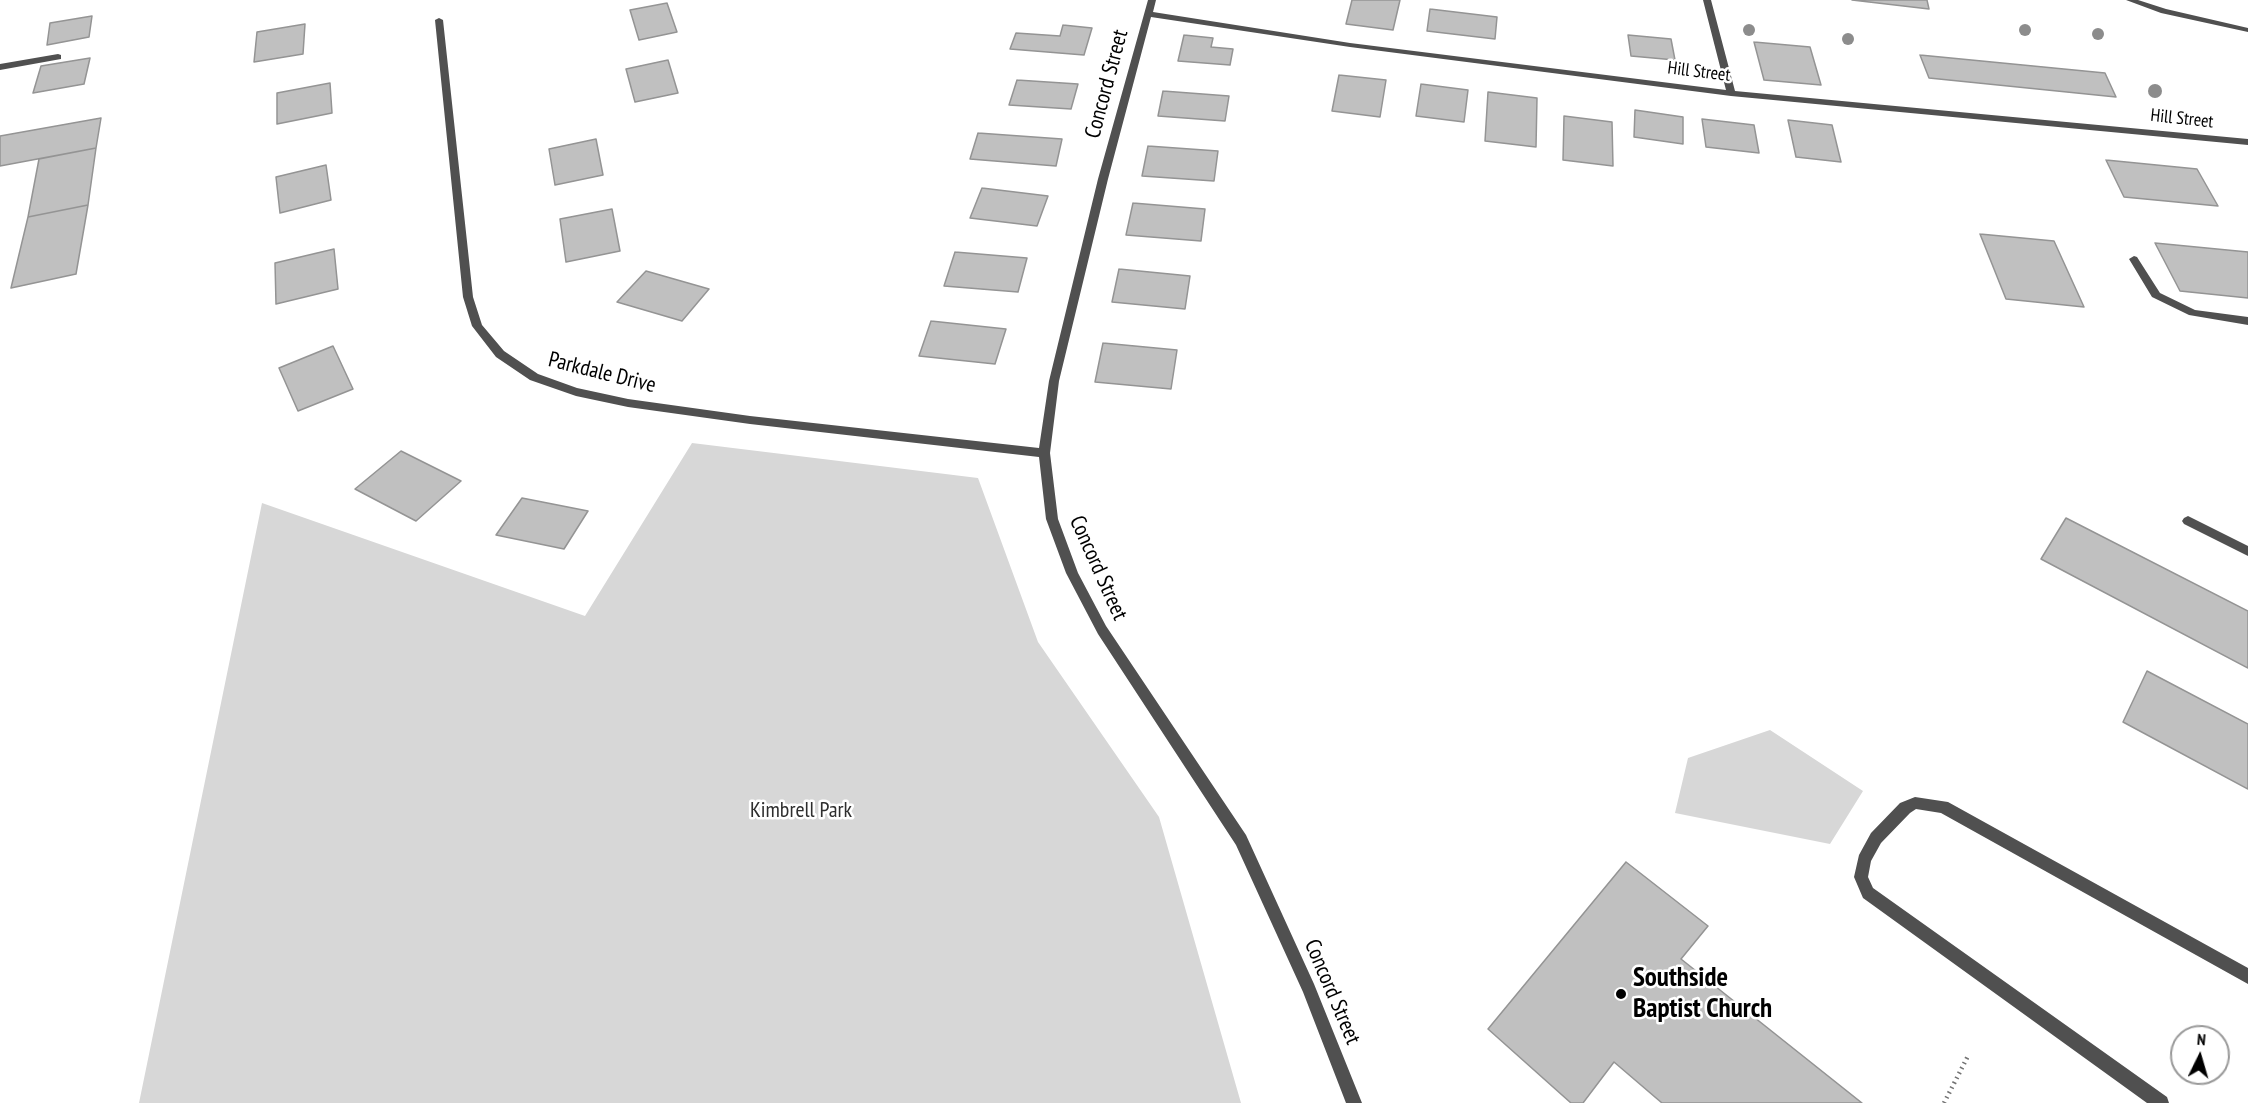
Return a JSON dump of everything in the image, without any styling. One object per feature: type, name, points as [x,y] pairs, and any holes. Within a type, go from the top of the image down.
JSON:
[{"type":"street","name":"Concord Street","points":[[1152,0],[1069,312],[1054,381],[1044,453],[1052,519],[1072,573],[1102,630],[1241,840],[1309,989],[1354,1103]]},
{"type":"street","points":[[1707,0],[1731,93]]},
{"type":"street","points":[[2130,0],[2164,11],[2248,30]]},
{"type":"street","name":"Hill Street","points":[[1148,14],[1350,45],[1731,93],[2248,142]]},
{"type":"street","name":"Parkdale Drive","points":[[439,20],[468,297],[477,326],[500,354],[534,377],[576,392],[628,403],[750,420],[1044,453]]},
{"type":"street","points":[[0,67],[58,57]]},
{"type":"street","points":[[2134,259],[2156,296],[2193,313],[2248,321]]},
{"type":"street","points":[[2188,521],[2248,551]]},
{"type":"street","points":[[2161,1103],[1868,893],[1861,877],[1864,860],[1876,838],[1889,822],[1905,808],[1915,803],[1943,807],[2248,976]]},
{"type":"path","points":[[1944,1103],[1969,1054]]},
{"type":"green space","name":"Kimbrell Park","points":[[692,443],[978,478],[1038,642],[1159,817],[1241,1103],[139,1103],[262,503],[585,616]]},
{"type":"green space","points":[[1770,730],[1863,791],[1830,844],[1675,813],[1688,758]]},
{"type":"building","points":[[1352,0],[1400,0],[1393,30],[1346,24]]},
{"type":"building","points":[[1852,0],[1927,0],[1929,9]]},
{"type":"building","points":[[667,3],[677,32],[639,40],[630,10]]},
{"type":"building","points":[[1430,9],[1497,17],[1495,39],[1427,31]]},
{"type":"building","points":[[92,16],[89,37],[47,45],[50,23]]},
{"type":"building","points":[[305,24],[303,54],[254,62],[257,32]]},
{"type":"building","points":[[1063,25],[1092,28],[1084,55],[1010,49],[1016,33],[1060,36]]},
{"type":"building","points":[[1184,35],[1213,38],[1211,47],[1233,49],[1230,65],[1178,61]]},
{"type":"building","points":[[1628,35],[1671,39],[1675,60],[1631,56]]},
{"type":"building","points":[[1754,42],[1810,47],[1821,85],[1764,80]]},
{"type":"building","points":[[1920,55],[2105,73],[2116,97],[1929,78]]},
{"type":"building","points":[[90,58],[84,84],[33,93],[41,66]]},
{"type":"building","points":[[668,60],[678,93],[635,102],[626,69]]},
{"type":"building","points":[[1339,75],[1386,80],[1380,117],[1332,111]]},
{"type":"building","points":[[1017,80],[1078,84],[1071,109],[1009,105]]},
{"type":"building","points":[[330,83],[332,113],[277,124],[277,93]]},
{"type":"building","points":[[1421,84],[1468,90],[1464,122],[1416,116]]},
{"type":"building","points":[[1163,91],[1229,96],[1225,121],[1158,116]]},
{"type":"building","points":[[1488,92],[1537,98],[1536,147],[1485,141]]},
{"type":"building","points":[[1635,110],[1683,117],[1683,144],[1634,137]]},
{"type":"building","points":[[1564,116],[1612,122],[1613,166],[1563,160]]},
{"type":"building","points":[[101,118],[96,148],[0,166],[0,136]]},
{"type":"building","points":[[1702,119],[1754,125],[1759,153],[1706,147]]},
{"type":"building","points":[[1788,120],[1832,125],[1841,162],[1796,157]]},
{"type":"building","points":[[978,133],[1062,139],[1056,166],[970,159]]},
{"type":"building","points":[[596,139],[603,175],[555,185],[549,149]]},
{"type":"building","points":[[1148,146],[1218,151],[1214,181],[1142,176]]},
{"type":"building","points":[[96,148],[88,205],[28,217],[39,159]]},
{"type":"building","points":[[2106,160],[2197,169],[2218,206],[2124,197]]},
{"type":"building","points":[[326,165],[331,200],[280,213],[276,177]]},
{"type":"building","points":[[982,188],[1048,196],[1037,226],[970,218]]},
{"type":"building","points":[[1133,203],[1205,209],[1201,241],[1126,235]]},
{"type":"building","points":[[88,205],[76,274],[11,288],[28,217]]},
{"type":"building","points":[[612,209],[620,251],[566,262],[560,219]]},
{"type":"building","points":[[1980,234],[2054,241],[2084,307],[2006,299]]},
{"type":"building","points":[[2155,243],[2248,252],[2248,298],[2180,291]]},
{"type":"building","points":[[334,249],[338,289],[276,304],[275,263]]},
{"type":"building","points":[[955,252],[1027,258],[1018,292],[944,286]]},
{"type":"building","points":[[1119,269],[1190,276],[1185,309],[1112,302]]},
{"type":"building","points":[[646,271],[709,289],[682,321],[617,302]]},
{"type":"building","points":[[931,321],[1006,329],[995,364],[919,356]]},
{"type":"building","points":[[1103,343],[1177,350],[1171,389],[1095,382]]},
{"type":"building","points":[[333,346],[353,389],[298,411],[279,368]]},
{"type":"building","points":[[401,451],[461,481],[416,521],[355,489]]},
{"type":"building","points":[[522,498],[588,511],[564,549],[496,535]]},
{"type":"building","points":[[2066,518],[2248,611],[2248,668],[2041,559]]},
{"type":"building","points":[[2147,671],[2248,724],[2248,789],[2123,722]]},
{"type":"building","name":"Southside Baptist Church","points":[[1626,862],[1708,926],[1681,959],[1862,1103],[1662,1103],[1614,1062],[1583,1103],[1571,1103],[1488,1029]]},
{"type":"place","name":"Southside Baptist Church","points":[[1621,994]]}]
